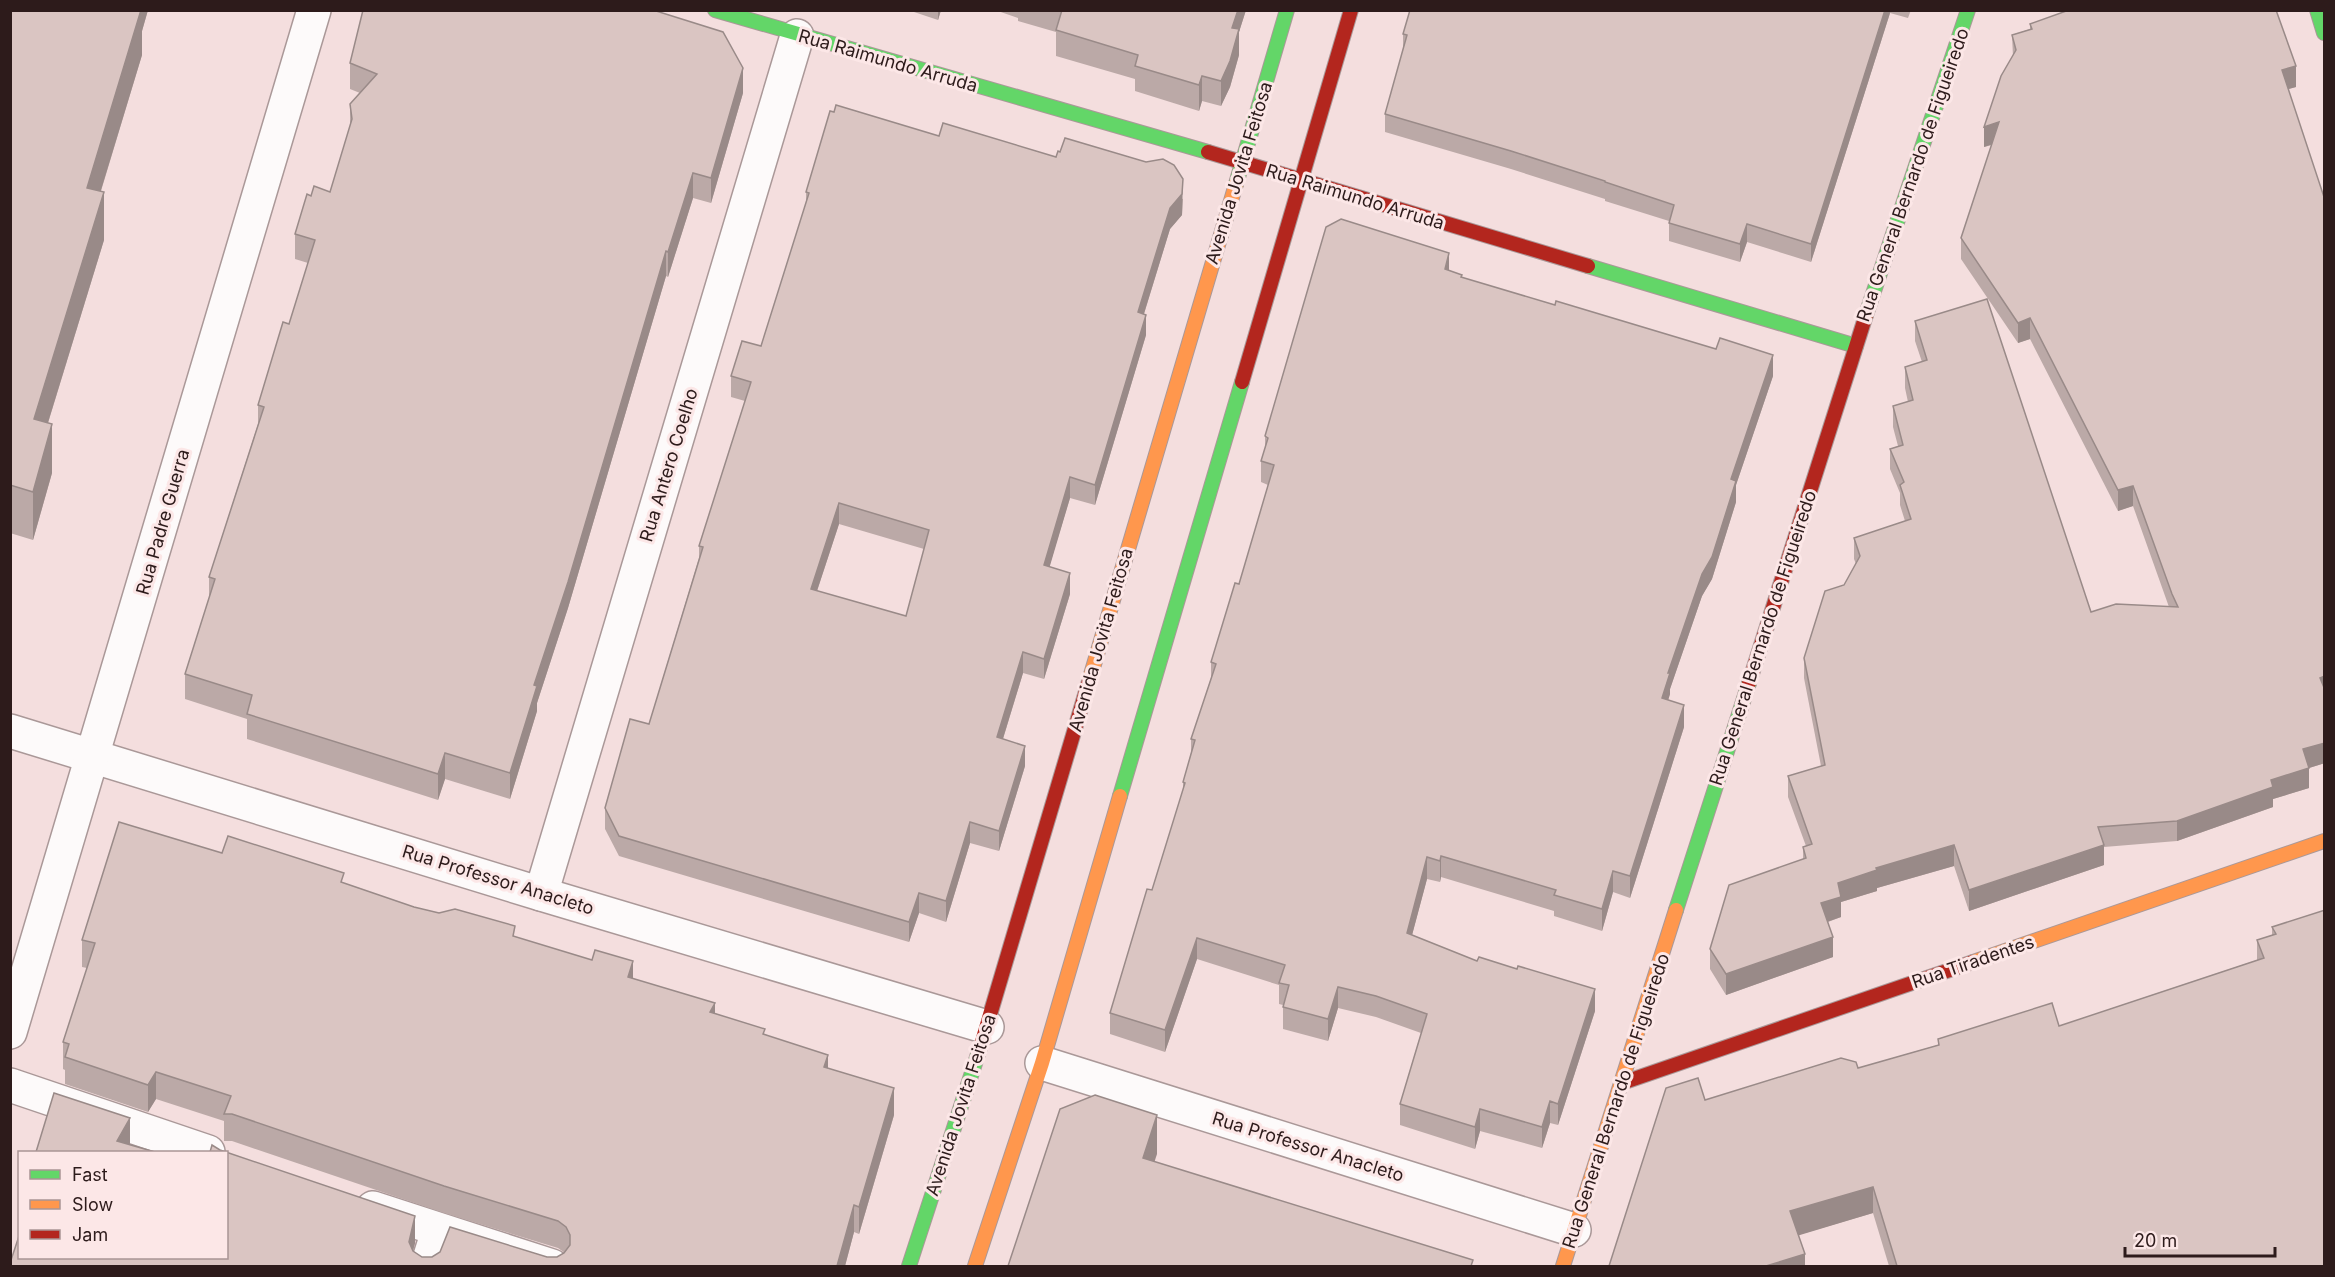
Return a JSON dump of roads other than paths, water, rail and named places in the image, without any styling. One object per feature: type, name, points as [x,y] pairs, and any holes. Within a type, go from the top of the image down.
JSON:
[{"type":"street","name":"Rua Padre Guerra","points":[[10,1032],[314,10]]},
{"type":"street","name":"Rua Raimundo Arruda","points":[[715,10],[797,36],[1242,162],[1856,346]]},
{"type":"street","name":"Avenida Jovita Feitosa","points":[[909,1266],[987,1027],[1287,10]]},
{"type":"street","points":[[975,1266],[1042,1062],[1351,10]]},
{"type":"street","name":"Rua General Bernardo de Figueiredo","points":[[1563,1266],[1856,346],[1968,10]]},
{"type":"street","points":[[2317,10],[2325,33]]},
{"type":"street","name":"Rua Antero Coelho","points":[[541,894],[797,36]]},
{"type":"street","name":"Rua Professor Anacleto","points":[[10,731],[541,894],[987,1027]]},
{"type":"street","name":"Rua Tiradentes","points":[[1622,1083],[2325,841]]},
{"type":"street","name":"Rua Professor Anacleto","points":[[1042,1062],[1574,1230]]},
{"type":"street","points":[[10,1085],[203,1151]]},
{"type":"street","points":[[349,1200],[438,1231],[552,1266]]},
{"type":"street","points":[[427,1266],[438,1231]]}]
